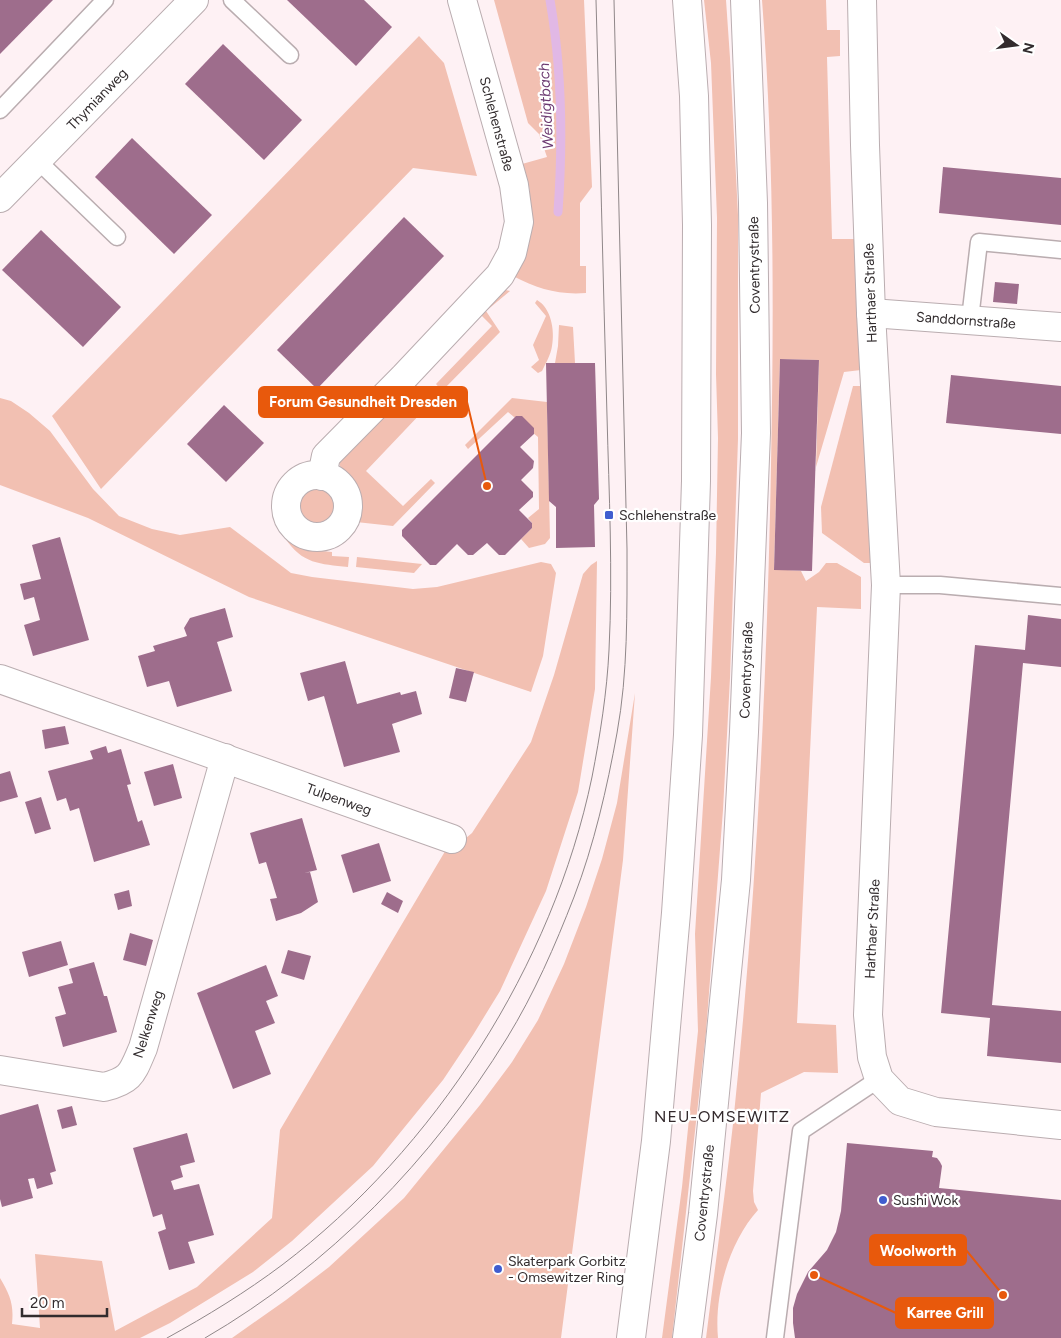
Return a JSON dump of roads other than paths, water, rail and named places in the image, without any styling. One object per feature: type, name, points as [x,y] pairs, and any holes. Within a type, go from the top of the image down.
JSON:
[{"type":"street","name":"Thymianweg","points":[[0,198],[194,0]]},
{"type":"street","name":"Schlehenstraße","points":[[322,476],[326,456],[496,280],[512,253],[519,222],[514,185],[462,0]]},
{"type":"street","points":[[631,1338],[656,1141],[676,913],[688,735],[696,481],[698,225],[694,96],[687,0]]},
{"type":"street","name":"Coventrystraße","points":[[687,1338],[703,1214],[736,880],[744,732],[756,433],[753,203],[745,0]]},
{"type":"street","name":"Harthaer Straße","points":[[862,0],[871,313],[886,585],[868,1015],[872,1058],[879,1079],[900,1101],[936,1112],[1061,1125]]},
{"type":"street","name":"Sanddornstraße","points":[[871,313],[1061,327]]},
{"type":"street","name":"Tulpenweg","points":[[0,679],[452,839]]},
{"type":"street","name":"Nelkenweg","points":[[0,1070],[104,1087],[118,1084],[130,1076],[143,1048],[225,758]]},
{"type":"lane","points":[[0,110],[105,0]]},
{"type":"lane","points":[[232,0],[290,55]]},
{"type":"lane","points":[[37,160],[117,237]]},
{"type":"lane","points":[[970,319],[979,242],[1061,250]]},
{"type":"lane","points":[[886,585],[940,585],[1061,596]]},
{"type":"lane","points":[[775,1338],[801,1131],[879,1079]]},
{"type":"waterway","name":"Weidigtbach","points":[[550,0],[557,52],[560,105],[561,159],[558,212]]},
{"type":"tram line","points":[[167,1338],[226,1303],[268,1275],[338,1218],[389,1166],[437,1109],[480,1048],[517,983],[549,916],[574,847],[592,777],[607,682],[611,592],[596,0]]},
{"type":"tram line","points":[[205,1338],[251,1309],[294,1278],[335,1244],[411,1168],[446,1126],[478,1083],[526,1004],[559,934],[588,857],[617,733],[621,710],[626,641],[627,549],[614,0]]},
{"type":"place","name":"Forum Gesundheit Dresden","points":[[487,486]]},
{"type":"place","name":"Schlehenstraße","points":[[609,515]]},
{"type":"place","name":"Sushi Wok","points":[[883,1200]]},
{"type":"place","name":"Skaterpark Gorbitz - Omsewitzer Ring","points":[[498,1269]]},
{"type":"place","name":"Karree Grill","points":[[814,1275]]},
{"type":"place","name":"Woolworth","points":[[1003,1295]]},
{"type":"district","name":"NEU-OMSEWITZ","points":[[722,1116]]}]
